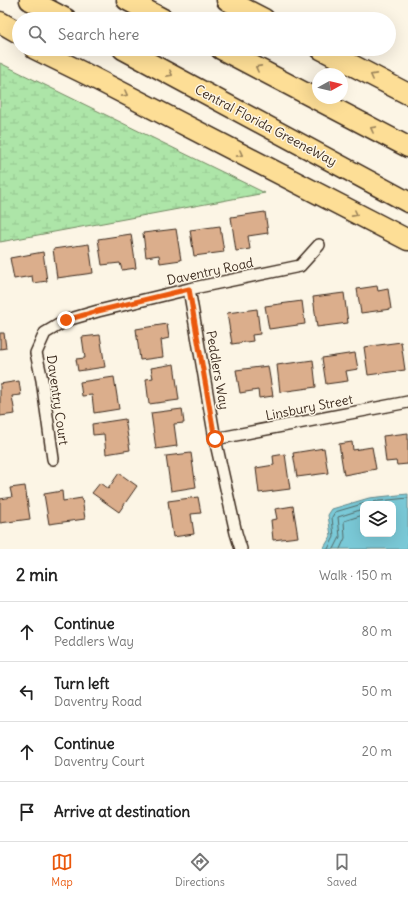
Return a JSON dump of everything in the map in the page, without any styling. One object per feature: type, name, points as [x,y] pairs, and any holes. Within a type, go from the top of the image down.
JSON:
[{"type":"highway","points":[[30,0],[53,12]]},
{"type":"highway","points":[[127,0],[150,12]]},
{"type":"highway","points":[[227,0],[250,12]]},
{"type":"highway","points":[[0,22],[12,29]]},
{"type":"highway","points":[[0,32],[12,38]]},
{"type":"highway","points":[[49,56],[408,240]]},
{"type":"highway","points":[[57,56],[90,76]]},
{"type":"highway","name":"Central Florida GreeneWay","points":[[137,56],[408,202]]},
{"type":"highway","points":[[234,56],[408,147]]},
{"type":"highway","points":[[335,56],[408,94]]},
{"type":"street","name":"Daventry Road","points":[[98,311],[189,289],[300,266],[319,245]]},
{"type":"street","name":"Peddlers Way","points":[[189,289],[215,439],[241,549]]},
{"type":"street","name":"Daventry Court","points":[[53,459],[42,380],[36,353],[45,333],[66,320],[98,311]]},
{"type":"street","name":"Linsbury Street","points":[[215,439],[408,402]]},
{"type":"green space","points":[[0,63],[265,193],[0,242]]},
{"type":"water","points":[[408,494],[408,549],[323,549],[331,536],[328,515],[332,509],[369,498]]},
{"type":"building","points":[[265,212],[268,233],[248,236],[250,249],[236,251],[231,217]]},
{"type":"building","points":[[220,226],[224,252],[194,256],[190,230]]},
{"type":"building","points":[[176,229],[181,260],[160,263],[159,255],[146,257],[143,233]]},
{"type":"building","points":[[131,234],[136,268],[122,270],[120,263],[102,265],[98,239]]},
{"type":"building","points":[[89,244],[93,273],[57,278],[53,249]]},
{"type":"building","points":[[43,252],[47,281],[33,283],[32,276],[14,279],[10,258]]},
{"type":"building","points":[[377,286],[378,291],[388,289],[391,309],[361,313],[357,289]]},
{"type":"building","points":[[344,293],[348,323],[317,327],[313,297]]},
{"type":"building","points":[[302,301],[305,324],[269,329],[265,306]]},
{"type":"building","points":[[257,309],[260,334],[252,335],[253,341],[232,344],[227,313]]},
{"type":"building","points":[[167,324],[169,338],[161,340],[163,357],[140,360],[136,329]]},
{"type":"building","points":[[0,333],[4,333],[6,348],[0,349]]},
{"type":"building","points":[[100,335],[105,367],[78,371],[76,359],[85,358],[82,337]]},
{"type":"building","points":[[401,342],[405,370],[368,375],[364,347]]},
{"type":"building","points":[[355,353],[358,369],[346,371],[348,381],[326,384],[322,358]]},
{"type":"building","points":[[313,360],[316,387],[280,392],[277,365]]},
{"type":"building","points":[[174,364],[179,400],[149,404],[146,379],[153,378],[151,368]]},
{"type":"building","points":[[268,366],[273,396],[259,398],[258,390],[240,393],[236,370]]},
{"type":"building","points":[[114,377],[119,409],[94,413],[92,395],[82,396],[80,382]]},
{"type":"building","points":[[19,381],[21,395],[12,396],[15,414],[0,416],[0,384]]},
{"type":"building","points":[[182,409],[184,423],[174,424],[177,446],[156,449],[151,413]]},
{"type":"building","points":[[125,419],[130,450],[106,454],[104,434],[93,435],[92,424]]},
{"type":"building","points":[[408,433],[408,464],[397,465],[396,461],[386,462],[383,436]]},
{"type":"building","points":[[352,442],[353,450],[372,447],[376,469],[344,475],[339,444]]},
{"type":"building","points":[[324,448],[328,473],[297,477],[293,453]]},
{"type":"building","points":[[191,453],[196,487],[171,491],[166,456]]},
{"type":"building","points":[[285,454],[290,489],[259,493],[256,468],[274,465],[273,456]]},
{"type":"building","points":[[119,473],[137,486],[119,512],[92,493],[100,483],[108,489]]},
{"type":"building","points":[[25,486],[30,519],[0,523],[0,499],[12,497],[10,488]]},
{"type":"building","points":[[62,491],[63,501],[82,498],[85,519],[49,524],[44,494]]},
{"type":"building","points":[[198,497],[201,513],[191,514],[194,534],[173,537],[168,501]]},
{"type":"building","points":[[293,506],[298,537],[273,540],[271,520],[277,519],[275,509]]},
{"type":"route","points":[[66,320],[189,289],[215,439]]}]
